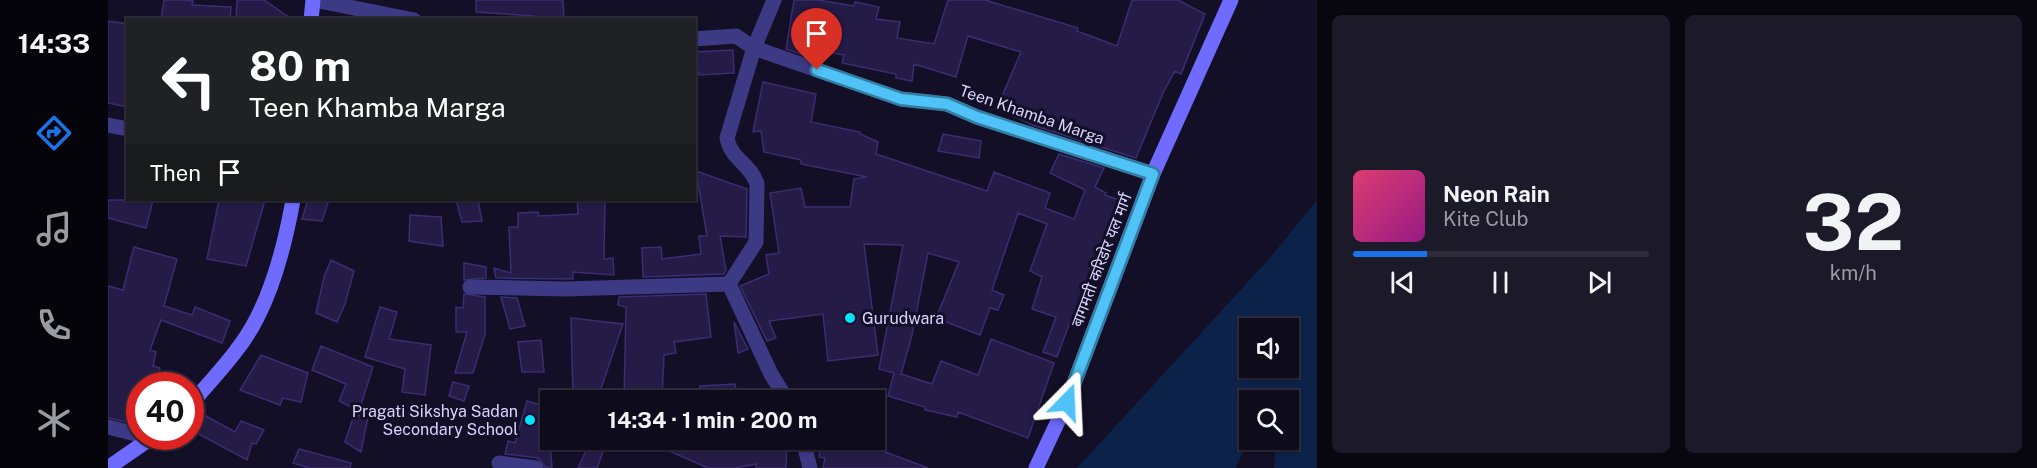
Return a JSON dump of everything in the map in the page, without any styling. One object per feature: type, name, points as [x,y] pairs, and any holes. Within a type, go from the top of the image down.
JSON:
[{"type":"street","points":[[311,18],[313,0],[404,18]]},
{"type":"street","points":[[729,284],[756,242],[757,184],[755,178],[729,151],[727,138],[754,48],[774,0]]},
{"type":"street","name":"बागमती करिडोर यल मार्ग","points":[[1036,468],[1067,402],[1153,174],[1230,0]]},
{"type":"street","name":"Teen Khamba Marga","points":[[696,39],[736,36],[754,48],[901,99],[947,104],[977,117],[1153,174]]},
{"type":"street","points":[[108,125],[126,129]]},
{"type":"street","points":[[204,388],[243,341],[257,319],[286,234],[293,201]]},
{"type":"street","points":[[470,287],[566,289],[729,284]]},
{"type":"street","points":[[729,284],[771,374],[781,390]]},
{"type":"street","points":[[108,427],[126,432]]},
{"type":"street","points":[[108,468],[129,450]]},
{"type":"street","points":[[806,450],[810,468]]},
{"type":"street","points":[[499,463],[536,468]]},
{"type":"water","points":[[1317,200],[1317,468],[1274,468],[1275,450],[1299,450],[1299,390],[1239,390],[1239,450],[1245,450],[1235,468],[1077,468],[1268,260]]},
{"type":"building","points":[[164,0],[184,0],[193,1],[192,5],[231,7],[230,18],[161,18]]},
{"type":"building","points":[[237,0],[264,0],[290,18],[236,18]]},
{"type":"building","points":[[476,0],[563,0],[564,18],[534,18],[534,16],[476,12]]},
{"type":"building","points":[[794,0],[818,0],[854,6],[855,2],[879,7],[876,19],[900,22],[897,38],[934,44],[948,0],[985,0],[1078,28],[1077,31],[1117,46],[1132,0],[1178,0],[1205,14],[1181,74],[1175,71],[1163,93],[1136,158],[1032,125],[997,108],[1021,52],[968,36],[956,77],[914,64],[912,81],[896,78],[896,74],[842,63],[844,55],[804,48],[803,55],[786,49]]},
{"type":"building","points":[[108,21],[126,24],[126,107],[108,103]]},
{"type":"building","points":[[733,50],[734,73],[699,75],[699,72],[696,72],[696,52]]},
{"type":"building","points":[[763,82],[816,94],[811,122],[860,132],[878,142],[876,154],[987,191],[994,172],[1050,193],[1045,208],[1074,219],[1085,190],[1050,173],[1059,154],[1104,168],[1095,187],[1106,193],[1105,195],[1119,200],[1075,323],[1070,322],[1057,357],[1043,352],[1056,317],[1032,309],[1042,277],[1030,271],[1047,224],[1018,213],[992,290],[1004,295],[998,310],[990,308],[980,335],[936,318],[959,262],[928,253],[912,335],[901,374],[932,384],[941,361],[978,375],[991,339],[1054,363],[1028,438],[958,412],[957,417],[925,410],[925,407],[888,396],[894,373],[879,369],[903,245],[864,244],[878,355],[828,361],[823,314],[769,321],[776,338],[767,341],[740,286],[769,274],[766,255],[779,253],[770,193],[801,188],[805,207],[850,207],[854,179],[867,177],[801,164],[801,160],[764,152],[761,131],[753,132]]},
{"type":"building","points":[[943,134],[981,141],[979,158],[938,151]]},
{"type":"building","points":[[696,171],[747,189],[746,237],[720,236],[726,270],[724,274],[643,277],[642,248],[661,247],[662,259],[701,254],[699,236],[707,236]]},
{"type":"building","points":[[108,200],[153,201],[146,228],[108,218]]},
{"type":"building","points":[[219,201],[265,201],[246,266],[207,259]]},
{"type":"building","points":[[308,201],[329,201],[322,221],[302,219]]},
{"type":"building","points":[[456,201],[478,201],[482,221],[462,222]]},
{"type":"building","points":[[577,201],[605,201],[604,259],[613,258],[614,275],[573,272],[573,279],[496,278],[494,268],[511,273],[509,227],[518,227],[518,213],[538,212],[539,216],[578,214]]},
{"type":"building","points":[[410,215],[441,217],[443,246],[409,241]]},
{"type":"building","points":[[134,247],[177,259],[164,306],[192,315],[195,307],[230,321],[222,343],[161,320],[150,350],[156,352],[153,366],[160,368],[159,372],[126,372],[126,422],[108,418],[108,286],[123,290]]},
{"type":"building","points":[[331,260],[354,271],[345,304],[337,322],[316,313],[324,277]]},
{"type":"building","points":[[464,263],[486,267],[486,278],[464,280]]},
{"type":"building","points":[[464,294],[485,297],[485,334],[473,373],[455,373],[467,332],[456,332],[456,307],[463,308]]},
{"type":"building","points":[[706,294],[711,337],[674,342],[676,353],[664,355],[662,390],[624,390],[626,307],[618,305],[619,297]]},
{"type":"building","points":[[501,297],[517,298],[525,326],[510,329]]},
{"type":"building","points":[[380,307],[397,312],[389,339],[431,345],[425,395],[402,392],[405,369],[365,357]]},
{"type":"building","points":[[571,318],[623,324],[600,390],[573,390]]},
{"type":"building","points":[[734,322],[748,349],[738,353]]},
{"type":"building","points":[[541,340],[544,372],[522,372],[518,342]]},
{"type":"building","points":[[321,346],[373,367],[359,411],[339,401],[346,384],[312,370]]},
{"type":"building","points":[[261,355],[308,373],[301,402],[283,398],[280,405],[240,390]]},
{"type":"building","points":[[453,382],[469,386],[464,401],[449,396]]},
{"type":"building","points":[[735,384],[736,390],[700,390],[700,386]]},
{"type":"building","points":[[527,401],[540,405],[540,450],[551,450],[552,468],[545,467],[538,458],[505,454],[508,441],[515,443]]},
{"type":"building","points":[[204,415],[235,432],[241,421],[264,430],[256,444],[252,443],[247,460],[204,437]]},
{"type":"building","points":[[354,415],[368,417],[361,452],[345,442]]},
{"type":"building","points":[[299,449],[351,463],[350,468],[309,468],[293,463]]},
{"type":"building","points":[[586,450],[603,450],[597,468],[578,468]]},
{"type":"building","points":[[667,450],[787,450],[786,468],[756,468],[756,464],[735,468],[708,468]]},
{"type":"building","points":[[820,450],[880,450],[928,468],[823,468],[825,458],[819,457]]},
{"type":"place","name":"Gurudwara","points":[[850,318]]},
{"type":"place","name":"Pragati Sikshya Sadan Secondary School","points":[[530,420]]},
{"type":"route","points":[[817,70],[901,99],[947,104],[977,117],[1153,174],[1067,402]]}]
